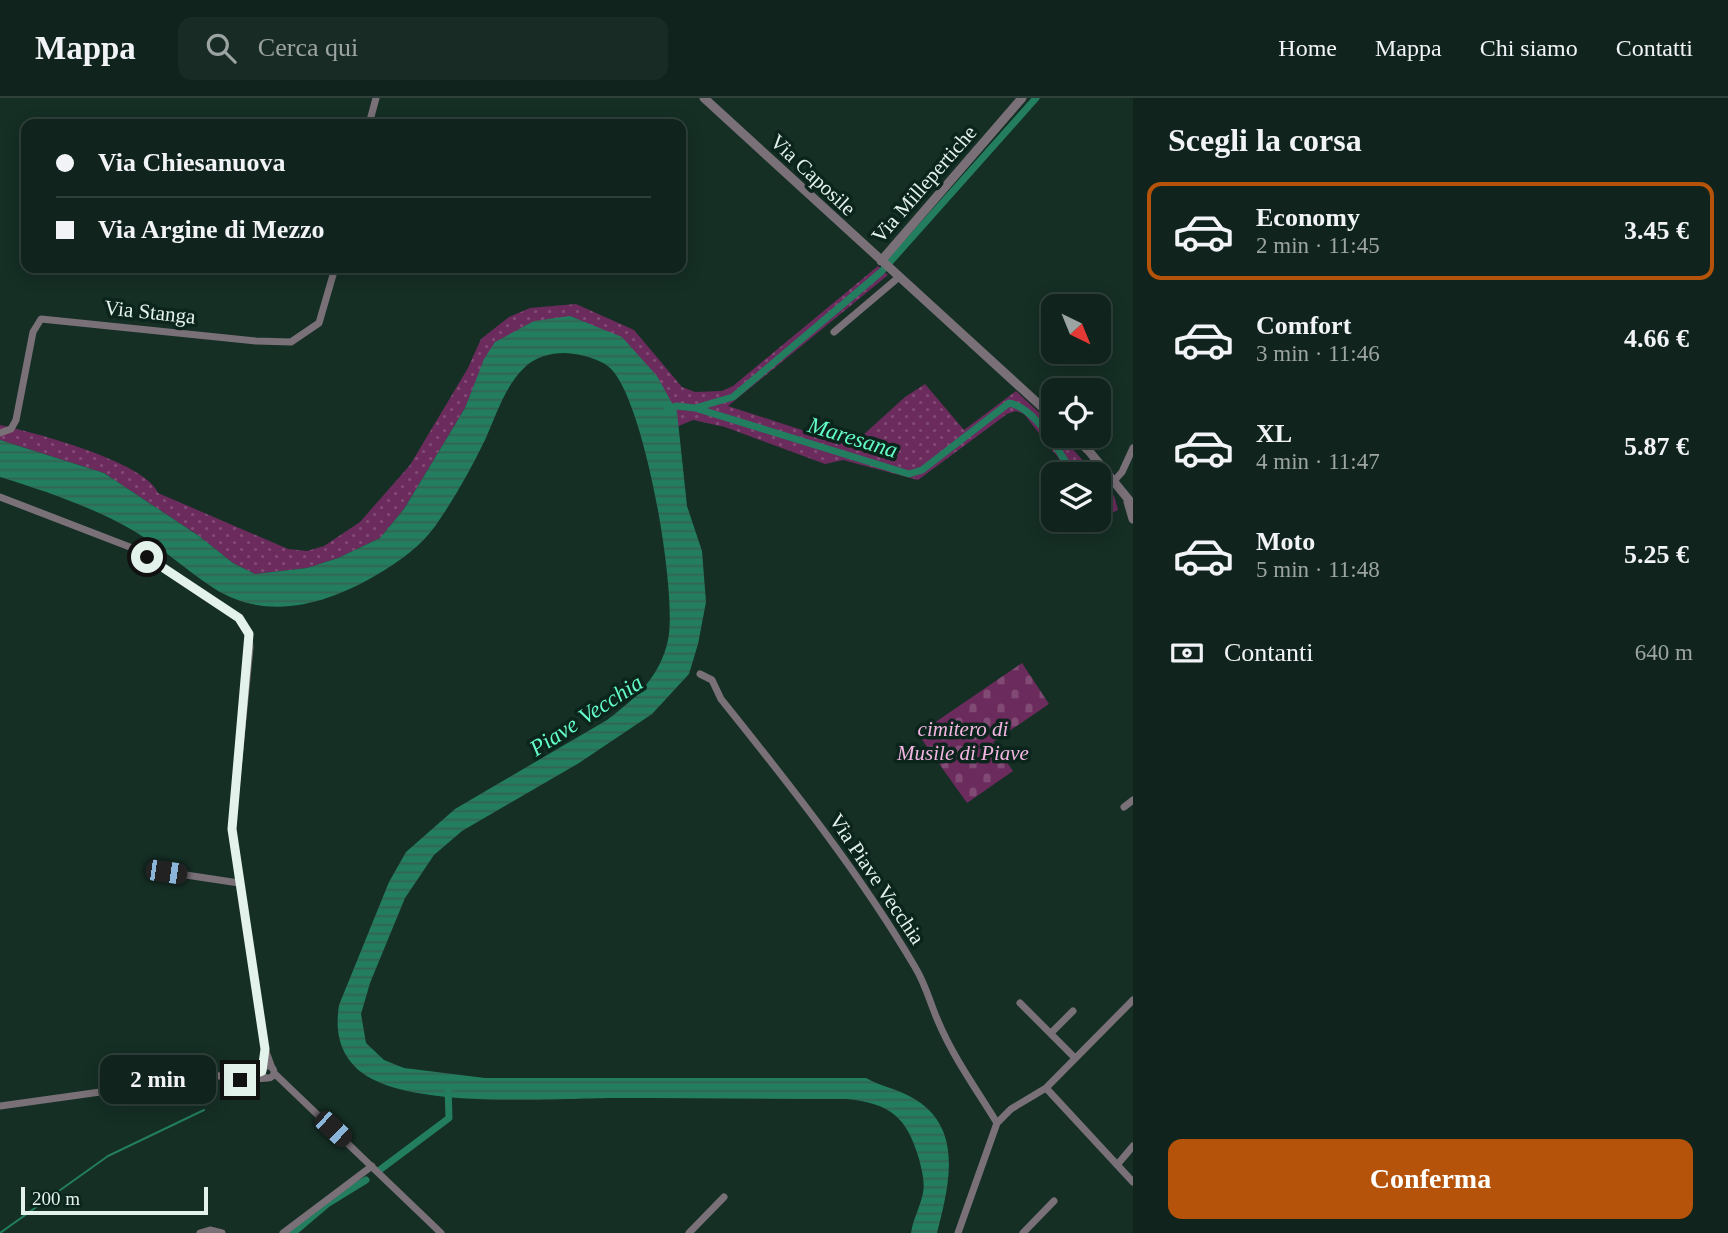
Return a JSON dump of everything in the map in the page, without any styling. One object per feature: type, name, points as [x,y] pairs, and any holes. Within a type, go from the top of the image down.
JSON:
[{"type":"street","points":[[370,119],[376,98]]},
{"type":"street","name":"Via Caposile","points":[[704,98],[1041,406]]},
{"type":"street","name":"Via Millepertiche","points":[[889,268],[1022,98]]},
{"type":"street","points":[[834,332],[889,268]]},
{"type":"street","name":"Via Stanga","points":[[0,433],[11,429],[16,420],[33,332],[41,319],[256,341],[291,342],[319,323],[334,273]]},
{"type":"street","points":[[1084,448],[1130,503],[1133,519]]},
{"type":"street","points":[[1114,481],[1122,472],[1133,448]]},
{"type":"street","points":[[0,497],[135,549],[230,611],[245,625],[250,648],[232,818],[239,883],[268,1073],[372,1166],[441,1233]]},
{"type":"street","name":"Via Piave Vecchia","points":[[700,674],[712,680],[721,699],[818,820],[929,992],[937,1019],[954,1052],[997,1123]]},
{"type":"street","points":[[1124,807],[1133,800]]},
{"type":"street","points":[[166,872],[239,883]]},
{"type":"street","points":[[958,1233],[997,1123],[1002,1116],[1046,1087],[1133,999]]},
{"type":"street","points":[[1020,1003],[1074,1057]]},
{"type":"street","points":[[1051,1033],[1073,1011]]},
{"type":"street","points":[[0,1106],[130,1088],[184,1073],[199,1072],[240,1080],[268,1073]]},
{"type":"street","points":[[1046,1087],[1133,1182]]},
{"type":"street","points":[[1117,1165],[1133,1146]]},
{"type":"street","points":[[283,1233],[372,1166]]},
{"type":"street","points":[[689,1233],[724,1198]]},
{"type":"street","points":[[1023,1233],[1054,1201]]},
{"type":"street","points":[[200,1233],[210,1230],[222,1233]]},
{"type":"green space","points":[[878,266],[888,275],[728,406],[851,446],[905,397],[925,384],[964,430],[1016,391],[1041,414],[1041,436],[1024,414],[1016,411],[1007,414],[918,480],[843,460],[825,464],[725,427],[693,420],[676,427],[677,412],[586,323],[570,316],[485,359],[465,408],[404,509],[380,538],[338,558],[307,568],[255,574],[233,563],[199,536],[104,473],[0,440],[0,425],[87,450],[133,470],[149,481],[158,493],[288,549],[307,551],[324,546],[360,522],[410,465],[468,368],[481,339],[509,317],[530,308],[576,304],[634,330],[682,387],[695,392],[722,391],[733,386]]},
{"type":"green space","points":[[1051,448],[1072,448],[1084,462],[1062,462]]},
{"type":"green space","points":[[1111,493],[1114,496],[1118,510],[1111,514]]},
{"type":"green space","name":"cimitero di Musile di Piave","points":[[1022,663],[1049,704],[993,742],[1013,771],[967,803],[918,734]]},
{"type":"shaded area","points":[[570,316],[622,337],[657,376],[677,412],[687,506],[702,551],[706,602],[698,644],[689,674],[652,714],[579,763],[462,831],[434,855],[405,898],[370,983],[361,1014],[366,1043],[384,1060],[404,1068],[485,1078],[866,1078],[911,1097],[928,1109],[940,1124],[949,1158],[946,1196],[937,1233],[911,1233],[923,1192],[919,1159],[909,1132],[902,1123],[894,1115],[874,1104],[846,1099],[521,1100],[447,1097],[383,1084],[361,1072],[343,1050],[338,1033],[339,1005],[389,882],[406,852],[455,809],[607,720],[645,686],[664,653],[670,616],[663,541],[655,497],[634,415],[622,385],[609,367],[588,357],[565,353],[542,356],[532,361],[516,377],[506,393],[480,451],[456,494],[424,539],[394,564],[359,585],[318,601],[298,605],[256,605],[235,599],[215,589],[155,545],[118,522],[68,500],[0,477],[0,440],[104,473],[199,536],[233,563],[255,574],[307,568],[338,558],[380,538],[404,509],[465,408],[484,359],[495,342],[534,321]]},
{"type":"waterway","points":[[667,409],[676,406],[695,408],[733,397],[881,272],[1036,98]]},
{"type":"waterway","name":"Maresana","points":[[695,408],[909,474],[922,470],[1009,403],[1029,413],[1038,422],[1066,462]]},
{"type":"waterway","points":[[381,1169],[449,1118],[448,1088]]},
{"type":"waterway","points":[[0,1233],[108,1156],[204,1110]]},
{"type":"waterway","points":[[293,1233],[327,1204],[366,1180]]},
{"type":"route","points":[[147,557],[230,611],[245,625],[249,634],[250,648],[232,829],[265,1049],[263,1070],[240,1080]]},
{"type":"water label","name":"Piave Vecchia","points":[[586,715]]}]
